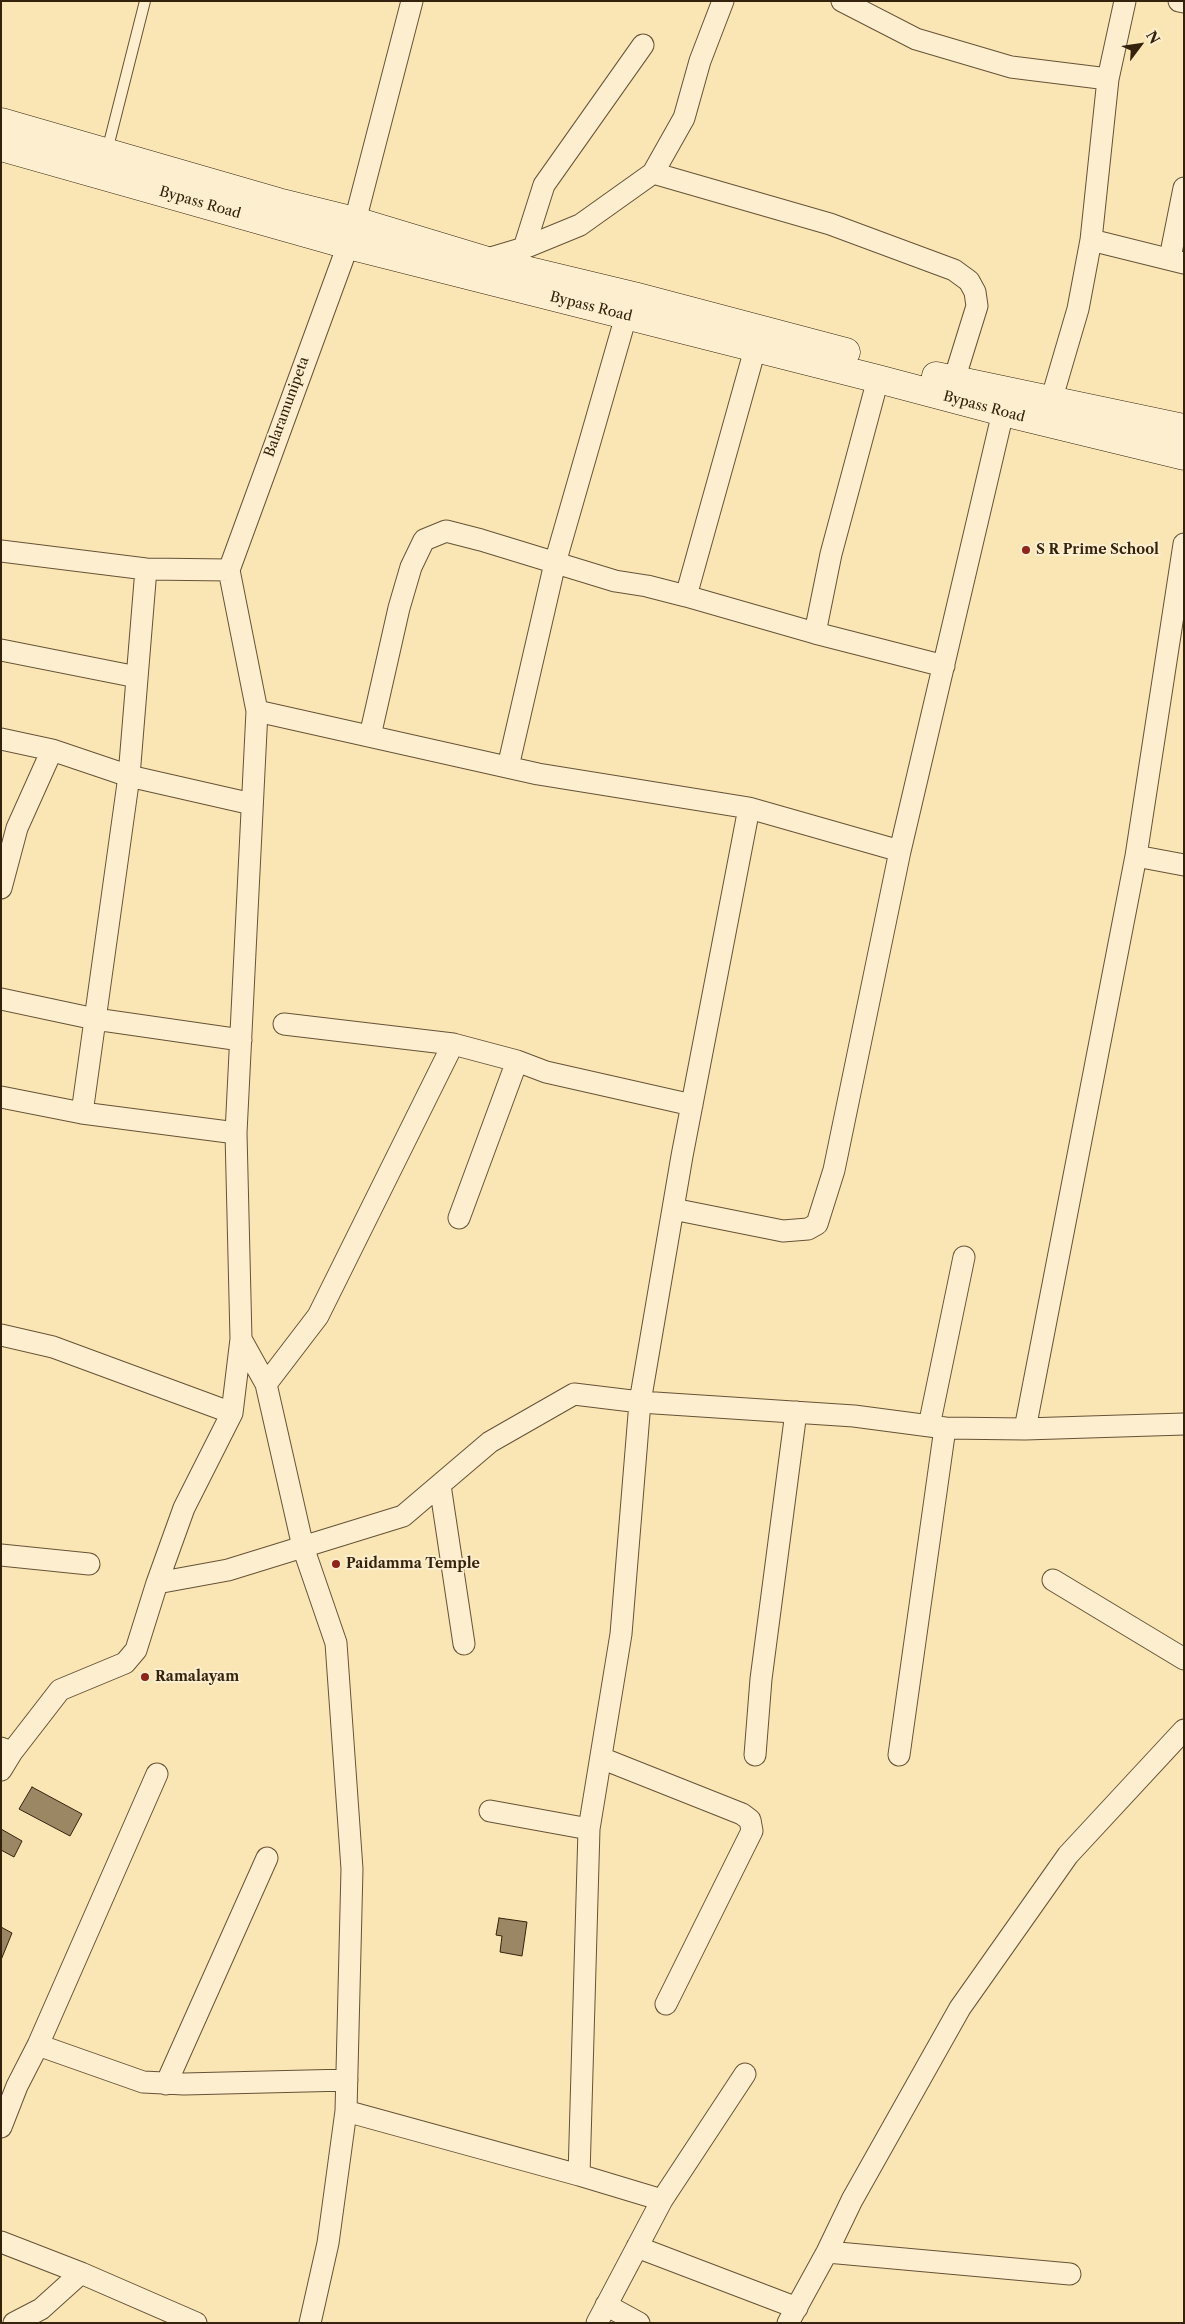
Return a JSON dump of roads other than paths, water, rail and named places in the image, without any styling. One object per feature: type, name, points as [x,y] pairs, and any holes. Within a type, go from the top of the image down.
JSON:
[{"type":"main road","name":"Bypass Road","points":[[1,122],[278,202],[351,233],[626,316],[1184,456]]},
{"type":"main road","name":"Bypass Road","points":[[1,148],[351,233],[484,260],[634,296],[954,380],[1184,428]]},
{"type":"street","name":"Balaramunipeta","points":[[229,570],[351,233],[412,1]]},
{"type":"street","points":[[484,260],[524,248],[580,225],[652,173],[684,118],[700,62],[723,1]]},
{"type":"street","points":[[842,1],[916,39],[1011,67],[1108,79]]},
{"type":"street","points":[[1051,401],[1078,309],[1091,240],[1108,79],[1125,1]]},
{"type":"street","points":[[1179,1],[1184,2]]},
{"type":"street","points":[[524,248],[544,185],[643,45]]},
{"type":"street","points":[[652,173],[830,224],[954,270],[969,281],[975,292],[977,306],[954,380]]},
{"type":"street","points":[[1091,240],[1177,260],[1184,188]]},
{"type":"street","points":[[508,767],[555,563],[626,316]]},
{"type":"street","points":[[686,596],[755,349]]},
{"type":"street","points":[[815,633],[831,554],[878,378]]},
{"type":"street","points":[[673,1209],[783,1231],[808,1229],[817,1224],[834,1170],[900,852],[1003,412]]},
{"type":"street","points":[[370,736],[399,608],[411,567],[424,540],[446,531],[615,581],[647,586],[686,596],[815,633],[944,666]]},
{"type":"street","points":[[1025,1429],[1136,856],[1184,544]]},
{"type":"street","points":[[1,551],[146,569],[229,570],[257,711],[236,1133],[241,1339],[232,1413],[184,1508],[132,1657],[125,1663],[60,1690],[7,1750],[1,1770]]},
{"type":"street","points":[[82,1113],[129,776],[146,569]]},
{"type":"street","points":[[1,650],[137,677]]},
{"type":"street","points":[[257,711],[508,767],[748,808],[900,852]]},
{"type":"street","points":[[1,739],[52,750],[129,776],[252,804]]},
{"type":"street","points":[[1,888],[9,827],[52,750]]},
{"type":"street","points":[[579,2175],[589,1829],[621,1634],[640,1402],[673,1209],[748,808]]},
{"type":"street","points":[[1136,856],[1184,866]]},
{"type":"street","points":[[1,999],[95,1019],[241,1040]]},
{"type":"street","points":[[284,1024],[453,1044],[517,1061],[546,1072],[692,1105]]},
{"type":"street","points":[[266,1384],[318,1316],[453,1044]]},
{"type":"street","points":[[459,1218],[517,1061]]},
{"type":"street","points":[[1,1097],[82,1113],[236,1133]]},
{"type":"street","points":[[899,1755],[937,1427],[964,1257]]},
{"type":"street","points":[[1,1335],[53,1347],[232,1413]]},
{"type":"street","points":[[241,1339],[266,1384],[303,1547],[336,1643],[352,1869],[346,2110],[328,2243],[310,2323]]},
{"type":"street","points":[[157,1583],[228,1570],[403,1516],[490,1442],[574,1394],[640,1402],[854,1416],[937,1427],[1025,1429],[1184,1424]]},
{"type":"street","points":[[755,1754],[761,1679],[796,1412]]},
{"type":"street","points":[[440,1485],[464,1644]]},
{"type":"street","points":[[1,1554],[90,1564]]},
{"type":"street","points":[[1053,1580],[1184,1659]]},
{"type":"street","points":[[637,2247],[792,2315],[827,2252],[852,2200],[960,2008],[1068,1855],[1184,1730]]},
{"type":"street","points":[[601,1758],[742,1814],[750,1820],[752,1831],[666,2004]]},
{"type":"street","points":[[1,2127],[17,2086],[38,2045],[157,1774]]},
{"type":"street","points":[[490,1811],[589,1829]]},
{"type":"street","points":[[166,2084],[267,1858]]},
{"type":"street","points":[[38,2045],[143,2082],[166,2084],[347,2080]]},
{"type":"street","points":[[639,2323],[602,2314],[662,2200],[745,2074]]},
{"type":"street","points":[[346,2110],[662,2200]]},
{"type":"street","points":[[1,2242],[82,2273],[196,2323]]},
{"type":"street","points":[[827,2252],[1070,2274]]},
{"type":"street","points":[[14,2323],[41,2309],[82,2273]]},
{"type":"lane","points":[[106,152],[146,1]]},
{"type":"place","name":"S R Prime School","points":[[1026,550]]},
{"type":"place","name":"Paidamma Temple","points":[[336,1564]]},
{"type":"place","name":"Ramalayam","points":[[145,1677]]}]
